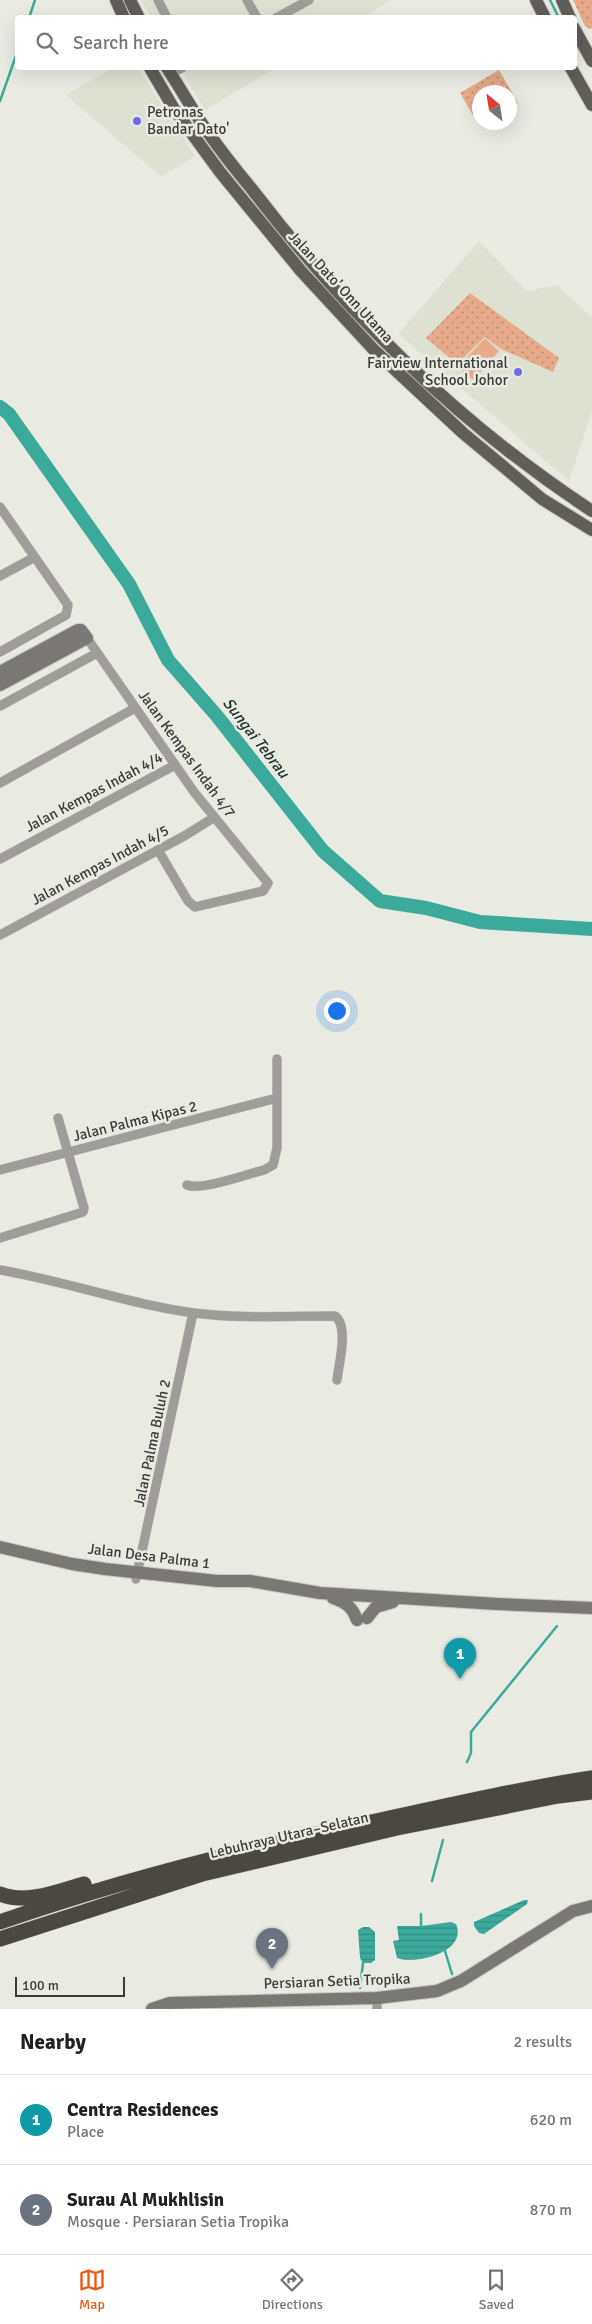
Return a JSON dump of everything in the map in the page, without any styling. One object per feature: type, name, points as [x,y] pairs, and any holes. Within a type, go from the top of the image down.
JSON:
[{"type":"highway","name":"Lebuhraya Utara–Selatan","points":[[0,1922],[110,1886],[267,1845],[441,1806],[592,1778]]},
{"type":"highway","name":"Lebuhraya Utara–Selatan","points":[[0,1939],[202,1874],[397,1828],[558,1796],[592,1792]]},
{"type":"highway","points":[[0,1894],[23,1897],[40,1896],[221,1848],[241,1845],[267,1845]]},
{"type":"main road","points":[[116,0],[123,15]]},
{"type":"main road","points":[[130,0],[138,15]]},
{"type":"main road","points":[[536,0],[543,15]]},
{"type":"main road","points":[[562,0],[569,15]]},
{"type":"main road","points":[[577,34],[592,61]]},
{"type":"main road","name":"Jalan Dato' Onn Utama","points":[[151,70],[174,109],[211,161],[300,271],[375,350],[463,433],[542,499],[592,530]]},
{"type":"main road","name":"Jalan Dato' Onn Utama","points":[[174,70],[208,132],[288,237],[322,277],[391,350],[444,399],[528,468],[592,511]]},
{"type":"main road","points":[[572,70],[592,105]]},
{"type":"main road","points":[[519,479],[528,468]]},
{"type":"street","points":[[158,0],[166,15]]},
{"type":"street","points":[[247,0],[255,15]]},
{"type":"street","points":[[281,15],[308,0]]},
{"type":"street","points":[[0,507],[33,558],[68,605],[66,614],[61,618],[0,652]]},
{"type":"street","points":[[0,576],[33,558]]},
{"type":"street","points":[[0,672],[78,630],[81,630],[87,638],[0,685]]},
{"type":"street","name":"Jalan Kempas Indah 4/7","points":[[87,638],[213,818],[222,825],[268,883],[264,891],[195,906],[188,901],[158,850]]},
{"type":"street","points":[[0,706],[97,653]]},
{"type":"street","points":[[0,783],[135,708]]},
{"type":"street","name":"Jalan Kempas Indah 4/4","points":[[0,859],[175,764]]},
{"type":"street","name":"Jalan Kempas Indah 4/5","points":[[0,935],[158,850],[213,818]]},
{"type":"street","points":[[188,1185],[194,1187],[204,1185],[264,1170],[273,1165],[277,1148],[277,1059]]},
{"type":"street","name":"Jalan Palma Kipas 2","points":[[0,1170],[277,1098]]},
{"type":"street","points":[[0,1238],[79,1215],[83,1212],[84,1208],[58,1118]]},
{"type":"street","points":[[0,1270],[97,1293],[193,1312],[228,1316],[334,1316],[340,1320],[343,1328],[337,1380]]},
{"type":"street","name":"Jalan Palma Buluh 2","points":[[137,1576],[193,1312]]},
{"type":"street","name":"Jalan Desa Palma 1","points":[[0,1547],[72,1564],[137,1576]]},
{"type":"street","name":"Jalan Desa Palma 1","points":[[0,1554],[94,1574],[137,1576],[280,1591],[296,1590],[410,1599],[592,1608]]},
{"type":"street","points":[[320,1593],[349,1605],[362,1619],[381,1604],[410,1599]]},
{"type":"street","name":"Persiaran Setia Tropika","points":[[152,2009],[170,2003],[372,2004],[437,1991],[461,1981],[573,1911],[592,1906]]},
{"type":"shaded area","points":[[141,0],[391,0],[365,15],[150,15]]},
{"type":"shaded area","points":[[573,0],[592,0],[592,28],[590,29],[585,26]]},
{"type":"shaded area","points":[[109,70],[139,70],[195,156],[161,177],[66,95]]},
{"type":"shaded area","points":[[181,70],[273,70],[205,110]]},
{"type":"shaded area","points":[[499,70],[508,85],[474,85]]},
{"type":"shaded area","points":[[472,86],[472,114],[460,93]]},
{"type":"shaded area","name":"Fairview International School Johor","points":[[479,241],[527,291],[557,285],[592,317],[592,411],[569,481],[398,334]]},
{"type":"shaded area","points":[[470,293],[559,358],[553,372],[501,349],[485,337],[457,364],[426,338]]},
{"type":"shaded area","points":[[485,338],[499,351],[473,380],[458,367]]},
{"type":"water","points":[[524,1900],[528,1900],[527,1904],[484,1934],[479,1933],[474,1926],[474,1922]]},
{"type":"water","points":[[451,1922],[456,1924],[458,1934],[455,1942],[448,1949],[427,1958],[416,1960],[397,1958],[393,1941],[399,1940],[397,1926],[421,1926]]},
{"type":"water","points":[[363,1927],[369,1927],[375,1932],[375,1960],[371,1963],[363,1963],[360,1958],[358,1930]]},
{"type":"waterway","points":[[30,15],[35,0]]},
{"type":"waterway","points":[[550,0],[558,15]]},
{"type":"waterway","points":[[0,101],[15,58]]},
{"type":"waterway","name":"Sungai Tebrau","points":[[0,407],[9,414],[129,584],[168,660],[217,716],[323,851],[380,901],[426,908],[480,922],[592,929]]},
{"type":"waterway","points":[[467,1762],[471,1753],[471,1732],[557,1626]]},
{"type":"waterway","points":[[432,1881],[443,1840]]},
{"type":"waterway","points":[[421,1914],[421,1926]]},
{"type":"waterway","points":[[445,1951],[452,1974]]},
{"type":"waterway","points":[[360,1988],[363,1963]]},
{"type":"place","name":"Petronas Bandar Dato'","points":[[137,121]]},
{"type":"place","name":"Fairview International School Johor","points":[[518,372]]},
{"type":"place","name":"Centra Residences","points":[[460,1679]]},
{"type":"place","name":"Surau Al Mukhlisin","points":[[272,1969]]}]
